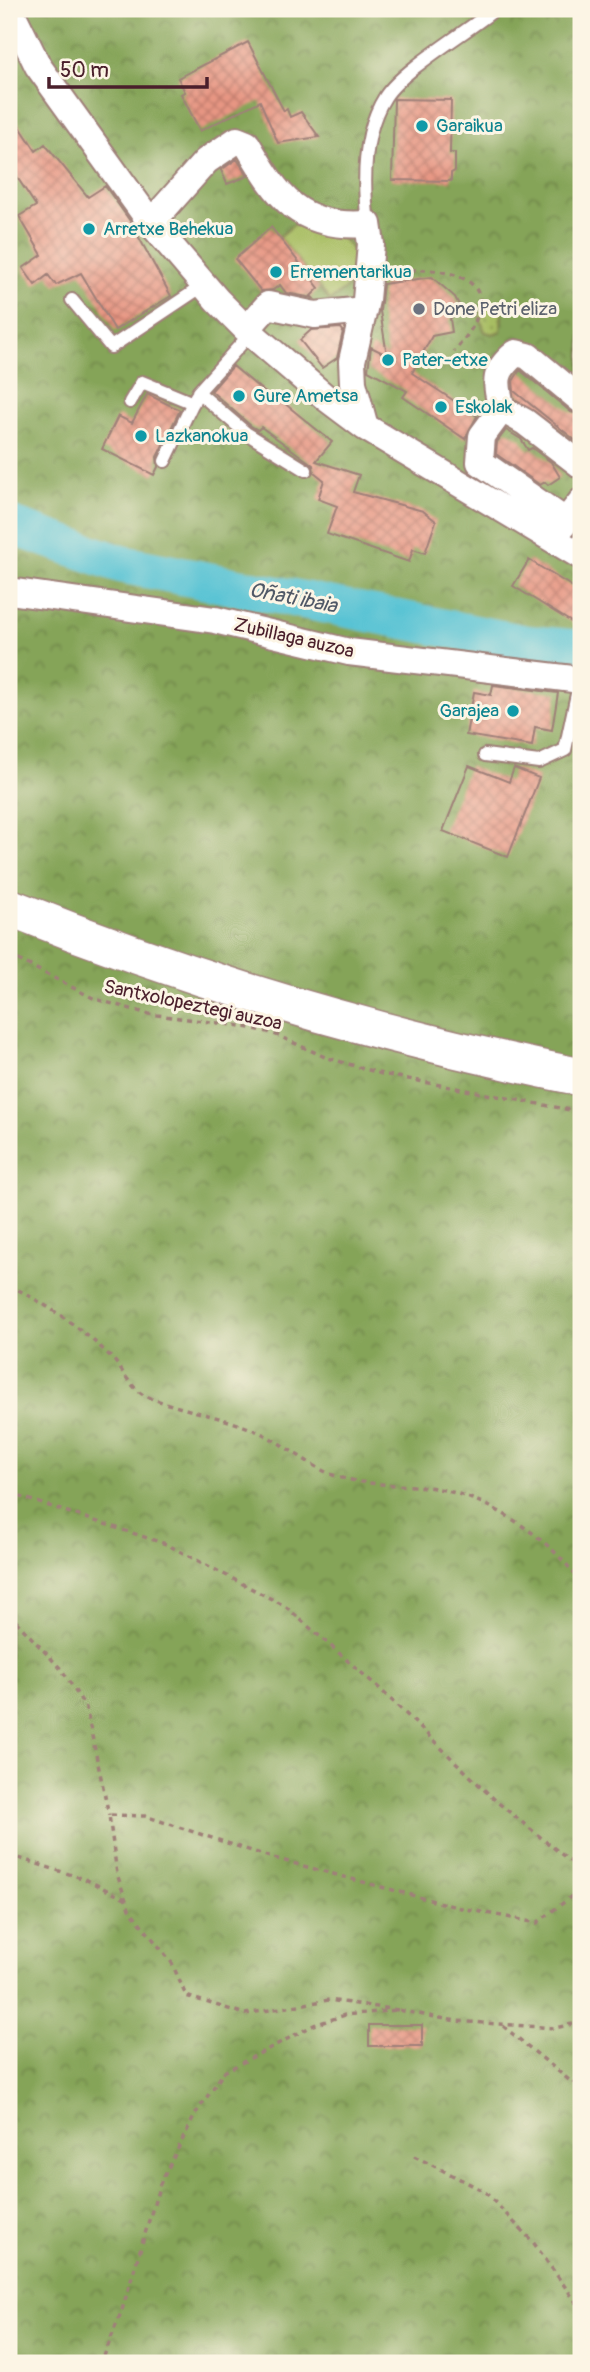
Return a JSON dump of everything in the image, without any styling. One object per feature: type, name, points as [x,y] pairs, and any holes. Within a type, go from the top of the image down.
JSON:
[{"type":"main road","points":[[9,907],[104,946],[315,1012],[508,1062],[581,1077]]},
{"type":"street","points":[[10,9],[38,66],[151,223],[204,285],[253,327],[324,397],[365,427],[566,520]]},
{"type":"street","points":[[151,223],[206,161],[236,141],[247,144],[274,189],[287,204],[328,220],[368,224],[372,244],[364,310],[352,360],[353,383],[365,427]]},
{"type":"street","points":[[253,327],[268,305],[314,315],[364,310]]},
{"type":"street","points":[[581,400],[528,356],[516,353],[500,365],[496,386],[502,408],[525,422],[581,465]]},
{"type":"street","points":[[502,408],[482,436],[480,462],[566,520],[579,551]]},
{"type":"street","name":"Zubillaga auzoa","points":[[9,591],[215,620],[349,652],[580,680]]},
{"type":"lane","points":[[368,224],[366,155],[371,130],[386,97],[409,74],[495,9]]},
{"type":"lane","points":[[72,300],[111,347],[204,285]]},
{"type":"lane","points":[[165,461],[195,398],[253,327]]},
{"type":"lane","points":[[130,401],[142,382],[195,398],[306,470]]},
{"type":"lane","name":"Zubillaga auzoa","points":[[485,755],[539,762],[565,750],[580,680]]},
{"type":"path","points":[[368,276],[437,269],[468,282],[477,291],[479,301],[475,323],[454,352]]},
{"type":"path","name":"Santxolopeztegi auzoa","points":[[9,955],[95,999],[149,1014],[241,1026],[272,1033],[325,1057],[382,1074],[581,1112]]},
{"type":"path","points":[[9,1285],[40,1301],[83,1332],[111,1357],[140,1393],[147,1397],[251,1429],[328,1473],[357,1482],[431,1488],[465,1497],[513,1522],[554,1549],[581,1583]]},
{"type":"path","points":[[9,1493],[166,1544],[285,1606],[379,1688],[496,1801],[581,1870]]},
{"type":"path","points":[[9,1614],[62,1670],[86,1708],[109,1815],[117,1874],[125,1899],[129,1909],[172,1963],[186,1996],[245,2014],[329,2000],[456,2021],[501,2025],[555,2028],[581,2022]]},
{"type":"path","points":[[109,1815],[145,1816],[270,1857],[456,1907],[537,1923],[581,1889]]},
{"type":"path","points":[[9,1856],[85,1879],[125,1899]]},
{"type":"path","points":[[96,2363],[104,2356],[122,2310],[160,2184],[196,2113],[224,2072],[314,2025],[345,2015],[398,2010]]},
{"type":"path","points":[[501,2025],[569,2080],[581,2085]]},
{"type":"path","points":[[414,2156],[484,2191],[533,2242],[581,2309]]},
{"type":"green space","points":[[9,9],[581,9],[581,2363],[9,2363]]},
{"type":"green space","points":[[303,217],[331,225],[362,261],[351,271],[357,279],[330,301],[279,237]]},
{"type":"green space","points":[[492,305],[502,312],[501,331],[493,334],[485,332],[479,315],[485,306]]},
{"type":"building","points":[[248,42],[284,111],[287,109],[290,117],[301,112],[319,137],[278,143],[260,101],[200,131],[181,94],[185,92],[178,78]]},
{"type":"building","name":"Garaikua","points":[[394,99],[451,100],[450,153],[455,153],[455,171],[451,173],[451,181],[392,180]]},
{"type":"building","points":[[9,110],[36,151],[45,144],[88,197],[105,186],[130,221],[171,296],[115,330],[81,273],[56,285],[48,275],[35,285],[23,268],[42,255],[19,216],[36,206],[9,165]]},
{"type":"building","points":[[237,159],[248,176],[227,184],[221,170]]},
{"type":"building","name":"Errementarikua","points":[[271,227],[319,288],[311,296],[313,298],[286,293],[280,285],[273,290],[261,291],[235,259]]},
{"type":"building","points":[[432,277],[455,297],[460,307],[450,319],[452,332],[432,336],[412,373],[477,416],[465,439],[403,397],[407,391],[368,370],[371,347],[387,355],[380,311],[383,284]]},
{"type":"building","points":[[341,328],[343,331],[337,358],[322,368],[300,340],[311,330]]},
{"type":"building","points":[[233,366],[275,401],[278,398],[332,442],[316,461],[359,475],[353,492],[423,511],[436,521],[425,553],[413,549],[409,562],[327,534],[337,506],[318,499],[324,480],[314,472],[313,465],[261,427],[258,430],[251,426],[211,391]]},
{"type":"building","points":[[520,370],[571,412],[581,415],[581,445],[514,391],[513,381]]},
{"type":"building","name":"Lazkanokua","points":[[147,394],[180,410],[157,457],[158,467],[154,475],[102,449],[118,416],[132,423]]},
{"type":"building","points":[[506,430],[521,439],[528,450],[532,448],[551,462],[560,477],[548,485],[545,482],[540,485],[496,454],[497,442]]},
{"type":"building","points":[[529,560],[581,592],[581,628],[513,586]]},
{"type":"building","name":"Garajea","points":[[493,685],[558,693],[552,730],[535,727],[532,746],[466,735],[474,692],[491,695]]},
{"type":"building","points":[[469,766],[509,782],[514,768],[539,778],[508,857],[443,831]]},
{"type":"building","points":[[369,2025],[422,2025],[422,2046],[369,2046]]},
{"type":"waterway","name":"Oñati ibaia","points":[[9,525],[121,564],[526,644],[581,649]]},
{"type":"place","name":"Garaikua","points":[[422,126]]},
{"type":"place","name":"Arretxe Behekua","points":[[89,229]]},
{"type":"place","name":"Errementarikua","points":[[276,272]]},
{"type":"place","name":"Done Petri eliza","points":[[419,309]]},
{"type":"place","name":"Pater-etxe","points":[[388,360]]},
{"type":"place","name":"Gure Ametsa","points":[[239,396]]},
{"type":"place","name":"Eskolak","points":[[441,407]]},
{"type":"place","name":"Lazkanokua","points":[[141,436]]},
{"type":"place","name":"Garajea","points":[[513,711]]}]
